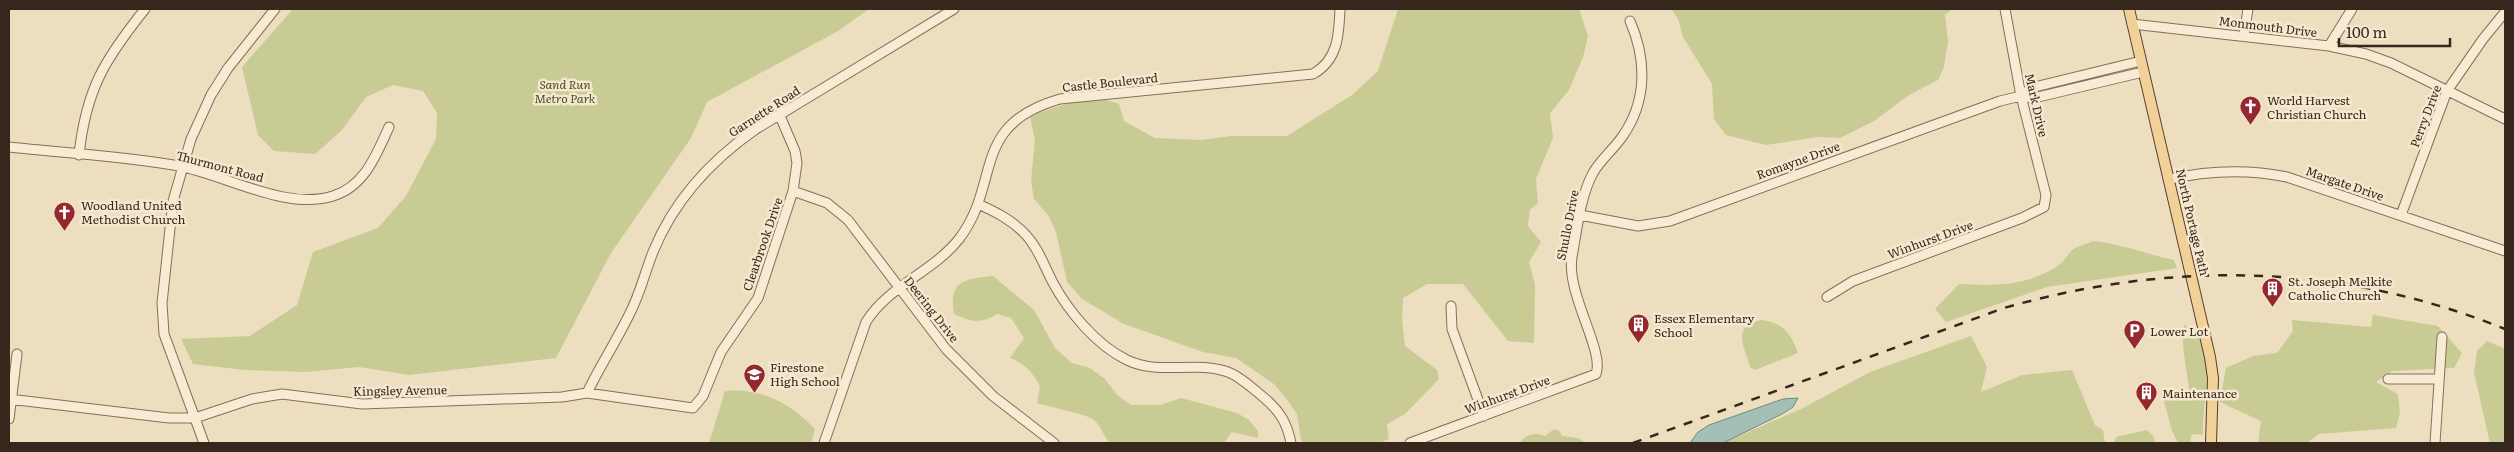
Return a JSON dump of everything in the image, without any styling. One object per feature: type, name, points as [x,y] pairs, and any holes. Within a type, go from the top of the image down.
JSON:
[{"type":"main road","name":"North Portage Path","points":[[2129,9],[2210,357],[2213,378],[2211,443]]},
{"type":"street","points":[[79,155],[85,110],[96,79],[118,44],[145,9]]},
{"type":"street","points":[[204,443],[167,346],[162,313],[169,223],[182,167],[200,117],[228,68],[275,9]]},
{"type":"street","name":"Garnette Road","points":[[587,393],[631,312],[653,251],[668,218],[683,196],[705,170],[734,144],[954,9]]},
{"type":"street","name":"Castle Boulevard","points":[[824,443],[860,333],[878,306],[948,250],[968,226],[978,204],[986,168],[995,147],[1010,126],[1033,109],[1060,99],[1313,74],[1325,66],[1335,50],[1339,38],[1340,9]]},
{"type":"street","name":"Mark Drive","points":[[2004,9],[2021,96],[2046,195],[2044,207]]},
{"type":"street","points":[[2244,36],[2248,9]]},
{"type":"street","points":[[2329,46],[2352,9]]},
{"type":"street","name":"Perry Drive","points":[[2401,215],[2446,91],[2505,12]]},
{"type":"street","name":"Shullo Drive","points":[[1598,357],[1574,288],[1571,273],[1585,193],[1593,173],[1622,137],[1640,100],[1642,59],[1637,37],[1630,22]]},
{"type":"street","name":"Monmouth Drive","points":[[2132,24],[2329,46],[2379,58],[2505,119]]},
{"type":"street","name":"Romayne Drive","points":[[1580,216],[1638,226],[1670,221],[1969,112],[2021,96],[2032,88],[2140,60]]},
{"type":"street","name":"Romayne Drive","points":[[2021,96],[2034,98],[2143,72]]},
{"type":"street","name":"Clearbrook Drive","points":[[675,406],[692,408],[699,402],[721,352],[752,309],[765,276],[793,191],[797,163],[795,151],[780,116]]},
{"type":"street","name":"Thurmont Road","points":[[9,148],[182,167],[293,198],[322,199],[346,190],[362,177],[374,160],[389,127]]},
{"type":"street","name":"Margate Drive","points":[[2170,179],[2229,171],[2267,173],[2311,184],[2505,252]]},
{"type":"street","name":"Deering Drive","points":[[793,191],[827,203],[848,220],[946,349],[999,401],[1054,443]]},
{"type":"street","points":[[978,204],[1011,221],[1027,235],[1066,304],[1091,332],[1114,352],[1127,360],[1151,368],[1217,370],[1235,376],[1278,411],[1288,429],[1291,443]]},
{"type":"street","name":"Winhurst Drive","points":[[1827,297],[1853,281],[2022,218],[2044,207]]},
{"type":"street","points":[[1451,306],[1452,329],[1484,416]]},
{"type":"street","points":[[2436,443],[2442,337]]},
{"type":"street","points":[[9,419],[16,354]]},
{"type":"street","name":"Winhurst Drive","points":[[1410,443],[1596,374],[1598,357]]},
{"type":"street","points":[[2388,379],[2439,379]]},
{"type":"street","name":"Kingsley Avenue","points":[[10,399],[169,418],[195,418],[252,399],[282,394],[345,403],[385,404],[562,397],[587,393],[675,406]]},
{"type":"green space","name":"Sand Run Metro Park","points":[[293,9],[869,9],[838,31],[707,102],[691,138],[611,253],[556,358],[409,375],[359,367],[306,372],[245,370],[193,364],[181,339],[250,336],[297,305],[313,252],[378,228],[406,196],[436,139],[437,113],[423,91],[393,85],[366,97],[342,130],[315,154],[274,151],[258,135],[242,67]]},
{"type":"green space","points":[[1398,9],[1579,9],[1588,36],[1583,57],[1569,90],[1550,113],[1553,138],[1536,179],[1538,203],[1530,210],[1528,226],[1541,242],[1529,262],[1535,285],[1534,343],[1508,341],[1463,284],[1427,284],[1403,298],[1402,320],[1405,346],[1437,370],[1439,379],[1405,414],[1387,424],[1389,439],[1379,443],[1304,443],[1301,440],[1297,414],[1288,401],[1274,384],[1236,358],[1203,352],[1124,324],[1082,299],[1067,282],[1056,232],[1048,215],[1034,199],[1031,181],[1035,140],[1030,116],[1074,102],[1098,100],[1119,104],[1124,121],[1155,138],[1201,140],[1232,136],[1287,136],[1352,95],[1378,71]]},
{"type":"green space","points":[[1671,9],[1952,9],[1945,15],[1948,42],[1944,67],[1938,80],[1909,95],[1874,121],[1840,138],[1818,137],[1766,145],[1726,135],[1714,119],[1712,84],[1683,37],[1678,19]]},
{"type":"green space","points":[[2093,241],[2114,244],[2174,260],[2177,268],[2047,287],[1946,322],[1935,309],[1959,284],[2011,283],[2036,277],[2063,262],[2072,250]]},
{"type":"green space","points":[[993,276],[1034,310],[1055,348],[1072,363],[1090,368],[1105,379],[1117,395],[1131,405],[1160,405],[1181,398],[1237,413],[1249,420],[1258,431],[1258,438],[1232,432],[1224,443],[1110,443],[1094,420],[1076,413],[1037,403],[1040,386],[1037,381],[1024,366],[1010,358],[1024,338],[1011,318],[997,314],[981,321],[976,321],[954,314],[954,294],[956,288],[961,283],[974,278]]},
{"type":"green space","points":[[2373,315],[2438,326],[2462,353],[2454,368],[2392,371],[2376,382],[2398,394],[2400,413],[2396,428],[2319,434],[2307,443],[2258,443],[2261,421],[2220,402],[2226,368],[2253,356],[2277,353],[2293,331],[2292,320],[2371,327]]},
{"type":"green space","points":[[1762,320],[1776,324],[1786,330],[1793,340],[1798,353],[1755,370],[1750,367],[1742,338],[1746,327]]},
{"type":"green space","points":[[2184,325],[2197,331],[2207,363],[2207,384],[2203,435],[2192,434],[2190,443],[2178,443],[2172,431],[2162,394],[2167,392],[2189,392],[2184,350]]},
{"type":"green space","points":[[1971,336],[1987,367],[1981,392],[2022,375],[2072,370],[2095,425],[2103,430],[2105,443],[1723,443],[1803,408],[1870,372]]},
{"type":"green space","points":[[2487,341],[2505,349],[2505,443],[2490,443],[2474,373],[2477,351]]},
{"type":"green space","points":[[725,391],[751,392],[774,399],[785,405],[815,429],[811,443],[709,443]]},
{"type":"green space","points":[[1554,429],[1559,431],[1562,436],[1578,438],[1586,443],[1519,443],[1531,435],[1545,436]]},
{"type":"green space","points":[[2147,430],[2153,436],[2156,443],[2114,443],[2116,437]]},
{"type":"water","points":[[1798,398],[1793,407],[1782,414],[1723,443],[1690,443],[1698,432],[1709,425],[1783,399]]},
{"type":"railway","points":[[1633,443],[2004,308],[2067,292],[2130,282],[2193,276],[2256,276],[2319,281],[2382,291],[2444,307],[2505,329]]},
{"type":"place","name":"World Harvest Christian Church","points":[[2251,126]]},
{"type":"place","name":"Woodland United Methodist Church","points":[[65,231]]},
{"type":"place","name":"St. Joseph Melkite Catholic Church","points":[[2272,307]]},
{"type":"place","name":"Essex Elementary School","points":[[1638,344]]},
{"type":"place","name":"Lower Lot","points":[[2134,350]]},
{"type":"place","name":"Firestone High School","points":[[754,393]]},
{"type":"place","name":"Maintenance","points":[[2146,412]]}]
